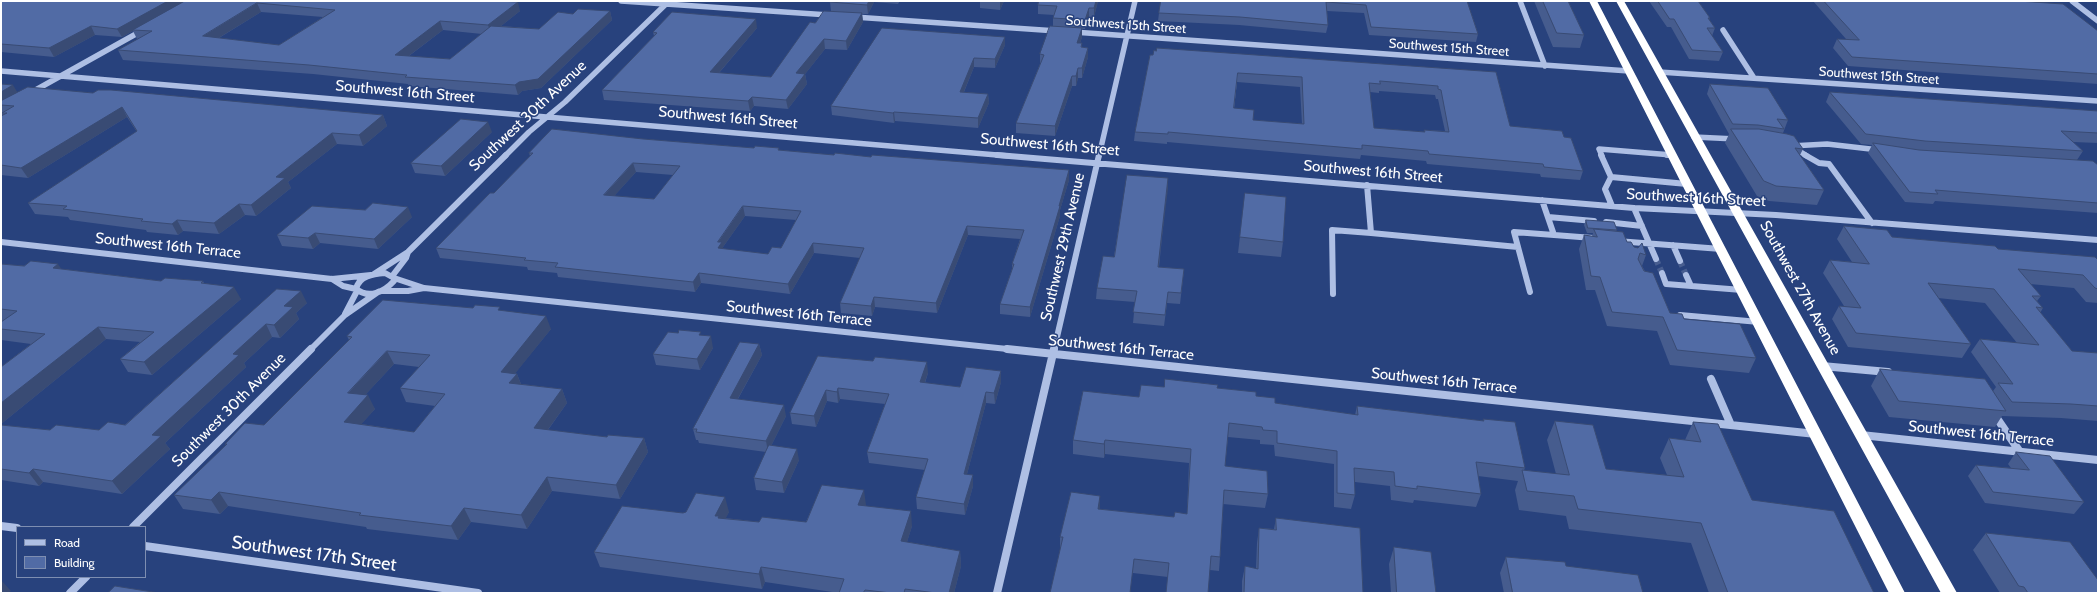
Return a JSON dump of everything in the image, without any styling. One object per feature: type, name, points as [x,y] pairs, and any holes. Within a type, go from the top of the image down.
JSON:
[{"type":"highway","points":[[1593,1],[1897,593]]},
{"type":"highway","name":"Southwest 27th Avenue","points":[[1620,1],[1694,137],[1738,213],[1949,593]]},
{"type":"street","points":[[621,1],[667,3],[836,16]]},
{"type":"street","name":"Southwest 29th Avenue","points":[[997,593],[1054,355],[1135,1]]},
{"type":"street","points":[[1520,1],[1546,66]]},
{"type":"street","points":[[2072,1],[2098,21]]},
{"type":"street","name":"Southwest 30th Avenue","points":[[345,315],[357,290],[357,283],[373,275],[399,256],[408,252],[529,132],[548,116],[667,3]]},
{"type":"street","name":"Southwest 15th Street","points":[[844,16],[1630,72]]},
{"type":"street","points":[[28,95],[148,28]]},
{"type":"street","points":[[1723,30],[1754,78]]},
{"type":"street","name":"Southwest 16th Street","points":[[1,71],[1634,208],[1738,213],[2098,240]]},
{"type":"street","name":"Southwest 15th Street","points":[[1659,72],[2098,101]]},
{"type":"street","points":[[1694,137],[1744,140]]},
{"type":"street","points":[[1872,223],[1829,164],[1818,163],[1788,146],[1827,144],[1888,152]]},
{"type":"street","points":[[1611,177],[1599,149],[1672,155]]},
{"type":"street","points":[[1611,177],[1687,184]]},
{"type":"street","points":[[1611,177],[1604,189],[1612,206]]},
{"type":"street","points":[[1367,185],[1371,234]]},
{"type":"street","points":[[1542,200],[1554,235]]},
{"type":"street","points":[[1634,208],[1656,259]]},
{"type":"street","points":[[1548,217],[1642,226]]},
{"type":"street","points":[[1333,294],[1332,230],[1518,247]]},
{"type":"street","points":[[1530,292],[1514,232],[1601,239]]},
{"type":"street","points":[[1609,240],[1721,249]]},
{"type":"street","points":[[1625,241],[1629,252]]},
{"type":"street","name":"Southwest 16th Terrace","points":[[1,242],[332,279],[385,273],[424,288],[1816,434]]},
{"type":"street","points":[[1673,245],[1680,261]]},
{"type":"street","name":"Southwest 30th Avenue","points":[[134,526],[345,315],[392,284],[393,277],[406,258],[408,252]]},
{"type":"street","points":[[1662,273],[1663,283],[1742,290]]},
{"type":"street","points":[[1686,275],[1691,286]]},
{"type":"street","name":"Southwest 16th Terrace","points":[[332,279],[346,288],[357,290],[366,294],[408,291],[424,288]]},
{"type":"street","points":[[1680,315],[1759,322]]},
{"type":"street","points":[[1822,366],[1894,372]]},
{"type":"street","points":[[1712,379],[1731,425]]},
{"type":"street","points":[[1990,408],[2020,452]]},
{"type":"street","name":"Southwest 16th Terrace","points":[[1861,435],[2098,460]]},
{"type":"street","points":[[1,526],[16,528]]},
{"type":"street","name":"Southwest 17th Street","points":[[146,546],[478,593]]},
{"type":"street","points":[[70,593],[85,578]]},
{"type":"building","points":[[1,1],[168,1],[117,29],[91,26],[49,48],[1,44]]},
{"type":"building","points":[[185,1],[518,2],[488,25],[440,21],[395,55],[450,59],[491,26],[539,29],[558,12],[573,14],[578,9],[610,11],[538,79],[519,82],[515,85],[405,77],[407,75],[309,65],[118,50],[152,31],[133,30]],"holes":[[[257,3],[335,10],[279,45],[203,36]]]},
{"type":"building","points":[[869,1],[867,5],[830,2]]},
{"type":"building","points":[[1039,1],[1096,1],[1094,8],[1089,8],[1085,20],[1053,18],[1057,6],[1038,5]]},
{"type":"building","points":[[1161,1],[1467,1],[1478,34],[1371,27],[1366,5],[1326,2],[1328,25],[1240,17],[1159,13]]},
{"type":"building","points":[[1543,1],[1568,1],[1584,35],[1557,33]]},
{"type":"building","points":[[1658,1],[1698,1],[1715,28],[1707,28],[1723,52],[1692,50],[1674,19],[1670,19]]},
{"type":"building","points":[[1824,1],[2018,1],[2063,4],[2098,31],[2098,74],[1852,57],[1837,39],[1859,40]]},
{"type":"building","points":[[824,11],[862,13],[846,41],[824,39],[796,73],[805,74],[786,100],[752,97],[748,101],[602,90],[657,33],[653,32],[672,12],[756,19],[710,72],[771,77],[810,22],[815,23]]},
{"type":"building","points":[[1050,26],[1082,28],[1077,43],[1082,43],[1081,47],[1088,48],[1082,68],[1078,68],[1076,76],[1072,76],[1055,126],[1016,123],[1044,55],[1040,54]]},
{"type":"building","points":[[882,28],[1005,37],[995,59],[974,58],[960,92],[988,94],[978,118],[893,113],[831,106]]},
{"type":"building","points":[[1157,48],[1496,72],[1510,126],[1562,131],[1564,137],[1571,138],[1583,171],[1544,167],[1543,164],[1429,154],[1428,151],[1362,145],[1362,149],[1168,132],[1168,134],[1135,132],[1150,55],[1153,55],[1154,50],[1156,51]],"holes":[[[1238,73],[1302,77],[1304,124],[1253,120],[1254,110],[1234,108]],[[1380,81],[1438,86],[1438,89],[1441,90],[1449,132],[1424,130],[1425,132],[1374,128],[1369,83],[1380,84]]]},
{"type":"building","points":[[1,84],[13,85],[1,92]]},
{"type":"building","points":[[1710,84],[1768,88],[1788,120],[1777,119],[1784,129],[1758,125],[1733,124]]},
{"type":"building","points":[[28,87],[93,93],[98,90],[111,90],[383,115],[359,135],[332,133],[276,177],[285,178],[251,205],[239,204],[214,223],[177,220],[172,224],[141,221],[143,219],[63,209],[67,206],[28,203],[137,131],[122,107],[21,168],[1,165],[1,116],[7,113],[2,113],[14,106],[1,105],[1,101]]},
{"type":"building","points":[[1830,92],[2098,111],[2098,133],[2061,131],[2083,151],[1925,141],[1866,134]]},
{"type":"building","points":[[461,119],[488,122],[441,166],[411,163]]},
{"type":"building","points":[[552,129],[643,139],[754,148],[755,146],[779,148],[778,150],[834,155],[835,153],[871,157],[872,155],[1069,170],[1060,206],[1030,307],[1000,304],[1024,230],[967,226],[936,303],[874,297],[871,306],[840,303],[864,248],[813,243],[788,284],[699,273],[693,282],[555,267],[558,263],[436,248],[490,193],[494,193],[533,153],[529,153]],"holes":[[[633,163],[680,166],[654,199],[604,195]],[[743,206],[801,211],[781,248],[772,247],[768,254],[718,248],[722,242],[718,242]]]},
{"type":"building","points":[[1731,129],[1759,129],[1794,136],[1803,149],[1795,148],[1824,190],[1776,186],[1764,181]]},
{"type":"building","points":[[1873,143],[1919,150],[2093,161],[2098,165],[2098,203],[1935,190],[1938,194],[1910,192]]},
{"type":"building","points":[[1127,175],[1168,178],[1158,267],[1184,269],[1181,293],[1168,292],[1165,315],[1133,312],[1137,291],[1097,288],[1103,256],[1114,257]]},
{"type":"building","points":[[1245,193],[1286,197],[1283,242],[1240,237]]},
{"type":"building","points":[[373,203],[408,207],[374,239],[315,233],[308,238],[277,235],[312,206],[365,210]]},
{"type":"building","points":[[1586,220],[1614,222],[1617,230],[1588,228]]},
{"type":"building","points":[[1844,226],[1887,230],[1892,237],[1995,246],[1998,249],[2095,257],[2098,260],[2098,289],[2095,288],[2083,275],[2018,269],[2041,296],[2032,296],[2043,308],[2036,307],[2072,351],[2098,353],[2098,406],[2012,402],[1998,383],[2013,384],[1980,339],[2039,345],[1994,289],[1928,283],[1971,344],[1856,333],[1839,306],[1861,308],[1830,260],[1869,264]]},
{"type":"building","points":[[1594,229],[1623,232],[1627,242],[1631,242],[1634,247],[1638,248],[1642,243],[1646,255],[1640,253],[1638,259],[1644,271],[1653,273],[1670,313],[1682,314],[1684,319],[1740,324],[1756,358],[1677,350],[1663,317],[1612,312],[1600,277],[1591,276],[1584,235],[1597,237]]},
{"type":"building","points":[[31,261],[58,264],[53,268],[161,281],[165,278],[203,281],[201,283],[234,287],[144,362],[120,359],[154,332],[98,327],[1,403],[1,367],[45,334],[1,329],[1,322],[17,311],[1,309],[1,264],[24,266]]},
{"type":"building","points":[[277,289],[301,291],[284,306],[293,307],[274,325],[266,324],[233,354],[239,355],[152,435],[161,436],[112,481],[33,469],[29,473],[1,469],[1,425],[50,430],[56,425],[99,430],[108,422],[125,425]]},
{"type":"building","points":[[383,300],[473,308],[475,305],[500,307],[498,310],[546,316],[501,372],[517,374],[509,383],[562,389],[534,428],[607,437],[608,435],[644,438],[616,485],[547,477],[521,515],[464,508],[451,526],[359,515],[361,513],[219,492],[211,500],[174,495],[227,444],[225,444],[245,423],[264,425],[352,337],[347,336]],"holes":[[[387,351],[430,355],[400,388],[445,394],[414,432],[344,422],[368,395],[348,393]]]},
{"type":"building","points":[[679,330],[701,332],[699,335],[711,336],[697,359],[653,354],[668,332],[678,333]]},
{"type":"building","points":[[740,342],[759,344],[730,398],[784,405],[766,441],[696,432],[697,429],[693,429]]},
{"type":"building","points":[[818,356],[873,361],[875,357],[927,362],[920,382],[960,387],[966,367],[1001,371],[994,393],[986,392],[964,474],[973,475],[964,504],[916,497],[928,459],[867,452],[889,394],[838,388],[837,392],[826,390],[814,416],[790,413]]},
{"type":"building","points":[[1880,369],[1985,379],[2006,411],[1899,401]]},
{"type":"building","points":[[1165,379],[1218,385],[1217,388],[1256,392],[1256,396],[1275,398],[1275,403],[1358,415],[1357,406],[1484,421],[1483,419],[1515,422],[1525,468],[1476,462],[1481,494],[1417,486],[1417,489],[1395,486],[1394,472],[1354,468],[1355,495],[1337,493],[1337,451],[1277,443],[1277,431],[1263,430],[1262,427],[1229,423],[1225,466],[1267,471],[1268,494],[1224,490],[1220,557],[1211,556],[1208,593],[1166,593],[1169,563],[1134,559],[1130,593],[1050,593],[1063,537],[1060,537],[1071,492],[1100,496],[1098,509],[1174,517],[1175,512],[1187,514],[1191,449],[1105,440],[1104,444],[1073,440],[1083,391],[1139,397],[1141,385],[1164,387]]},
{"type":"building","points":[[1555,421],[1593,425],[1606,469],[1684,477],[1669,438],[1701,442],[1693,422],[1718,424],[1752,500],[1834,511],[1874,593],[1728,593],[1701,523],[1578,509],[1574,496],[1527,491],[1522,470],[1569,475]]},
{"type":"building","points":[[769,445],[797,449],[782,482],[754,478]]},
{"type":"building","points":[[2016,452],[2050,456],[2084,502],[1993,492],[1976,465],[2029,470]]},
{"type":"building","points":[[822,485],[864,490],[858,505],[911,511],[901,541],[960,551],[949,593],[905,589],[904,593],[865,590],[863,593],[839,593],[844,579],[761,567],[759,574],[594,552],[622,506],[683,513],[686,512],[696,493],[725,497],[715,516],[719,516],[718,518],[759,522],[762,517],[806,522]]},
{"type":"building","points":[[1276,518],[1360,528],[1363,593],[1244,593],[1245,566],[1258,569],[1259,528],[1276,530]]},
{"type":"building","points":[[1986,533],[2070,542],[2098,580],[2098,593],[2028,593],[2024,587],[2019,586]]},
{"type":"building","points":[[1394,547],[1431,552],[1436,593],[1397,593]]},
{"type":"building","points":[[1506,557],[1565,562],[1566,566],[1638,575],[1643,593],[1513,593]]},
{"type":"building","points":[[115,586],[159,593],[108,593]]},
{"type":"tunnel","points":[[1656,259],[1662,273]]},
{"type":"tunnel","points":[[1680,261],[1686,275]]}]
